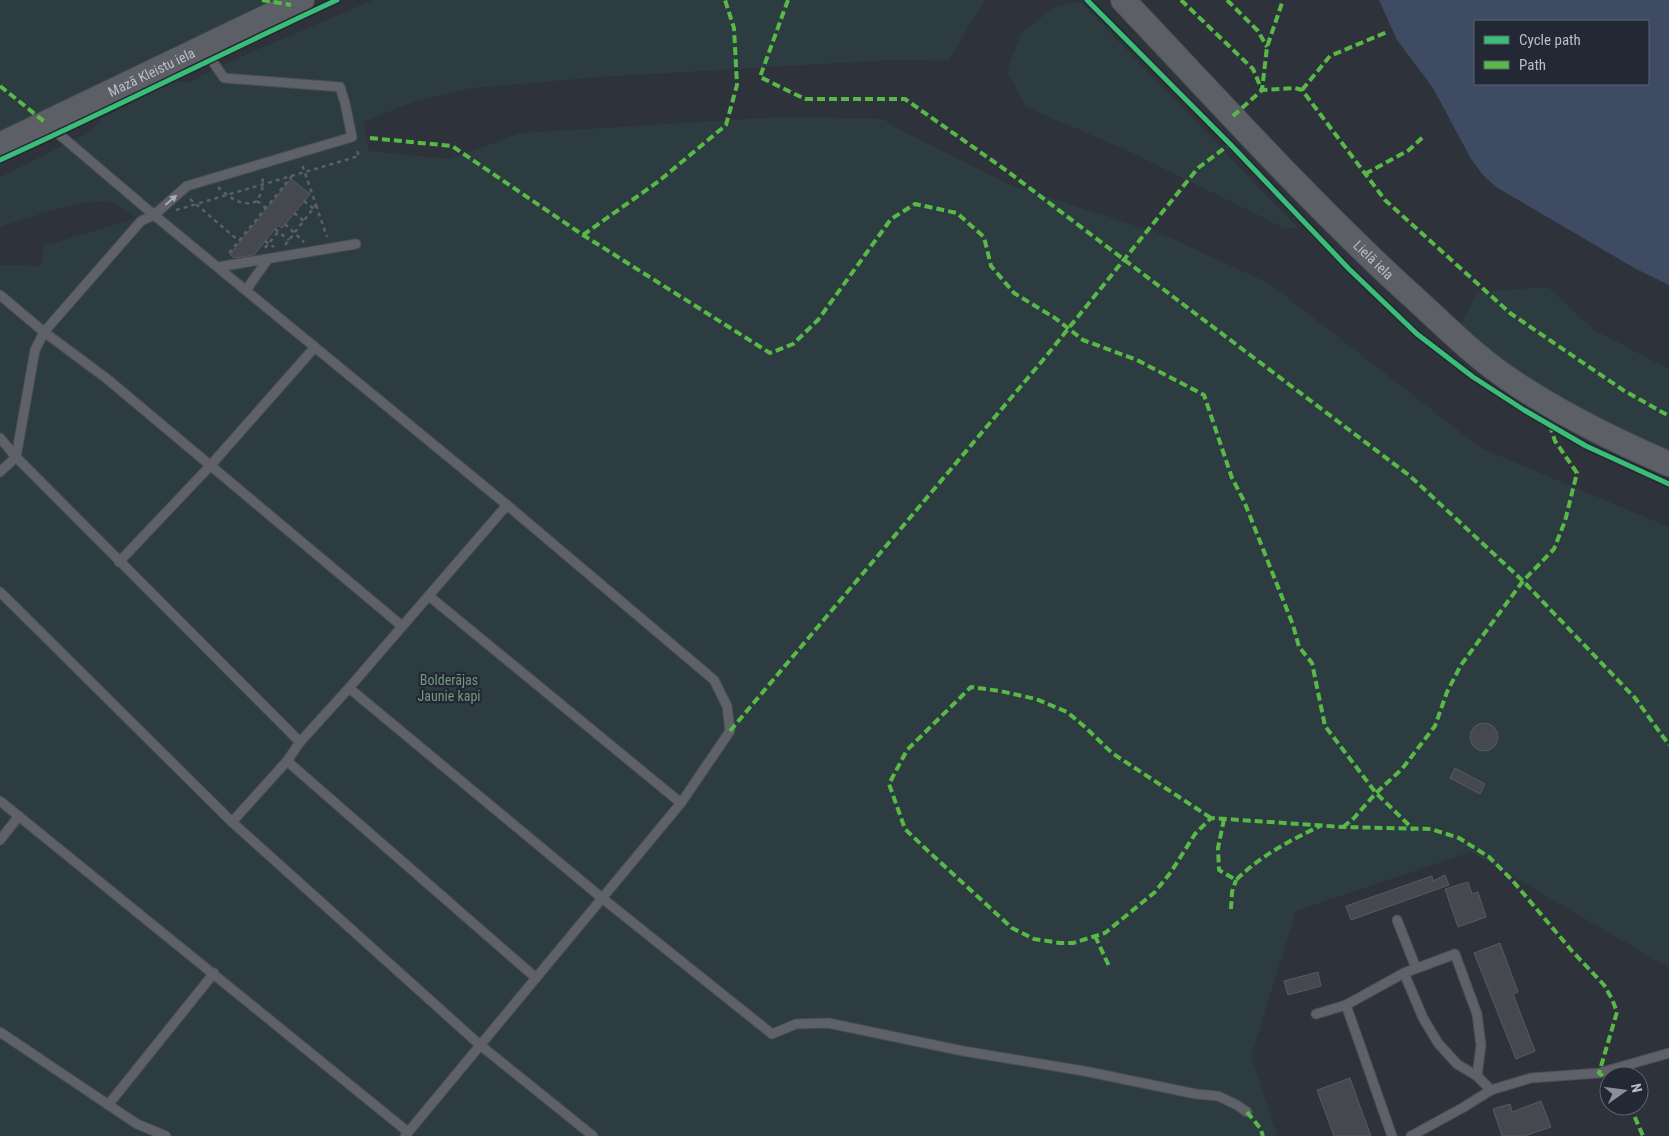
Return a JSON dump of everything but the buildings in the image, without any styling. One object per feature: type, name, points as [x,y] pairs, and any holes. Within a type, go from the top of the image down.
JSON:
[{"type":"main road","name":"Mazā Kleistu iela","points":[[0,145],[302,0]]},
{"type":"main road","name":"Lielā iela","points":[[1123,0],[1365,252],[1470,349],[1502,374],[1554,408],[1627,446],[1669,464]]},
{"type":"lane","points":[[0,472],[16,457],[35,350],[44,332],[141,221],[154,215],[184,189],[211,179],[352,137],[340,87],[224,78],[211,59],[206,47]]},
{"type":"lane","points":[[0,801],[184,951],[214,973],[407,1134],[681,802],[730,731],[727,706],[714,680],[507,505],[154,215],[46,123]]},
{"type":"lane","points":[[218,267],[356,244]]},
{"type":"lane","points":[[246,290],[271,259]]},
{"type":"lane","points":[[0,295],[44,332],[106,378],[402,626]]},
{"type":"lane","points":[[120,562],[210,466],[315,347]]},
{"type":"lane","points":[[0,438],[16,457],[300,742]]},
{"type":"lane","points":[[232,822],[287,761],[300,742],[350,688],[507,505]]},
{"type":"lane","points":[[0,592],[232,822],[480,1045],[593,1136]]},
{"type":"lane","points":[[429,596],[681,802]]},
{"type":"lane","points":[[350,688],[602,898],[772,1034],[796,1024],[828,1023],[963,1052],[1084,1071],[1196,1094],[1218,1096],[1247,1112]]},
{"type":"lane","points":[[287,761],[536,978]]},
{"type":"lane","points":[[0,840],[19,816]]},
{"type":"lane","points":[[1397,920],[1416,968]]},
{"type":"lane","points":[[1316,1014],[1346,1005],[1404,973],[1455,954],[1477,1014],[1481,1045],[1477,1076]]},
{"type":"lane","points":[[108,1105],[214,973]]},
{"type":"lane","points":[[1404,973],[1422,1018],[1438,1043],[1458,1064],[1477,1076],[1491,1090]]},
{"type":"lane","points":[[1346,1005],[1392,1136]]},
{"type":"lane","points":[[0,1032],[137,1124],[166,1136]]},
{"type":"lane","points":[[1411,1136],[1464,1108],[1491,1090],[1532,1078],[1599,1073],[1669,1053]]},
{"type":"path","points":[[172,228],[172,212],[359,156],[352,137]]},
{"type":"path","points":[[299,153],[331,248]]},
{"type":"path","points":[[211,179],[227,195],[242,202],[253,203],[257,201],[262,191],[263,163]]},
{"type":"path","points":[[218,267],[293,175]]},
{"type":"path","points":[[184,189],[196,204],[240,242]]},
{"type":"path","points":[[257,201],[266,209]]},
{"type":"path","points":[[304,201],[314,209]]},
{"type":"path","points":[[271,259],[316,206]]},
{"type":"path","points":[[294,213],[304,221]]},
{"type":"path","points":[[285,224],[295,232],[312,252]]},
{"type":"path","points":[[275,229],[289,240]]},
{"type":"path","points":[[263,250],[278,232]]},
{"type":"green space","points":[[0,0],[272,0],[0,137]]},
{"type":"green space","name":"Bolderājas Jaunie kapi","points":[[373,0],[985,0],[948,61],[893,60],[600,77],[472,88],[418,100],[363,122],[369,151],[449,159],[521,133],[782,117],[883,119],[898,129],[1008,184],[1167,236],[1270,284],[1481,448],[1669,527],[1669,968],[1471,852],[1296,911],[1251,1056],[1277,1136],[0,1136],[0,265],[41,266],[44,246],[137,218],[114,203],[99,201],[56,210],[0,227],[0,177],[90,132],[102,118],[175,81],[187,83],[231,61]]},
{"type":"green space","points":[[1081,2],[1299,229],[1284,228],[1126,150],[1026,107],[1007,71],[1021,34],[1054,7]]},
{"type":"green space","points":[[1548,287],[1594,330],[1669,369],[1669,456],[1582,413],[1509,367],[1459,329],[1477,292]]},
{"type":"water","points":[[1379,0],[1669,0],[1669,285],[1636,269],[1496,187],[1483,175],[1471,159],[1433,88],[1397,40]]},
{"type":"marked path","points":[[262,0],[291,5]]},
{"type":"marked path","points":[[583,235],[659,181],[726,125],[737,85],[734,28],[725,0]]},
{"type":"marked path","points":[[788,0],[760,77],[805,99],[905,99],[1007,171],[1410,476],[1523,581],[1635,698],[1669,745]]},
{"type":"marked path","points":[[1181,0],[1253,69],[1262,90],[1295,88],[1302,90],[1385,200],[1510,313],[1623,390],[1669,416]]},
{"type":"marked path","points":[[1227,0],[1258,31],[1267,47]]},
{"type":"marked path","points":[[1233,116],[1262,90],[1267,47],[1283,0]]},
{"type":"marked path","points":[[1302,90],[1330,56],[1387,32]]},
{"type":"marked path","points":[[0,86],[46,123]]},
{"type":"marked path","points":[[1365,174],[1409,150],[1423,137]]},
{"type":"marked path","points":[[370,138],[452,146],[583,235],[770,353],[793,344],[818,320],[891,219],[915,204],[957,213],[984,237],[991,266],[1014,293],[1055,318],[1083,340],[1137,360],[1204,395],[1232,478],[1244,501],[1293,625],[1299,647],[1312,663],[1325,726],[1376,793],[1414,830]]},
{"type":"marked path","points":[[730,731],[1043,360],[1198,168],[1230,144]]},
{"type":"marked path","points":[[1343,827],[1402,769],[1435,726],[1447,692],[1461,665],[1523,581],[1554,549],[1565,521],[1577,473],[1555,441],[1550,425]]},
{"type":"marked path","points":[[971,687],[1036,699],[1067,712],[1112,753],[1211,818],[1195,834],[1171,872],[1155,892],[1105,933],[1073,943],[1060,943],[1034,939],[1012,928],[928,851],[905,829],[889,784],[907,750],[971,687]]},
{"type":"marked path","points":[[1211,818],[1343,827],[1431,829],[1459,838],[1489,857],[1512,880],[1572,951],[1604,985],[1612,999],[1617,1012],[1601,1066]]},
{"type":"marked path","points":[[1224,819],[1218,848],[1219,870],[1236,880],[1265,856],[1320,826]]},
{"type":"marked path","points":[[1231,909],[1232,892],[1236,880]]},
{"type":"marked path","points":[[1095,936],[1109,966]]},
{"type":"marked path","points":[[1247,1112],[1260,1128],[1263,1136]]},
{"type":"marked path","points":[[1634,1116],[1643,1136]]},
{"type":"cycle path","points":[[0,160],[337,0]]},
{"type":"cycle path","points":[[1087,0],[1230,144],[1349,269],[1417,334],[1473,377],[1524,410],[1586,446],[1669,484]]}]
